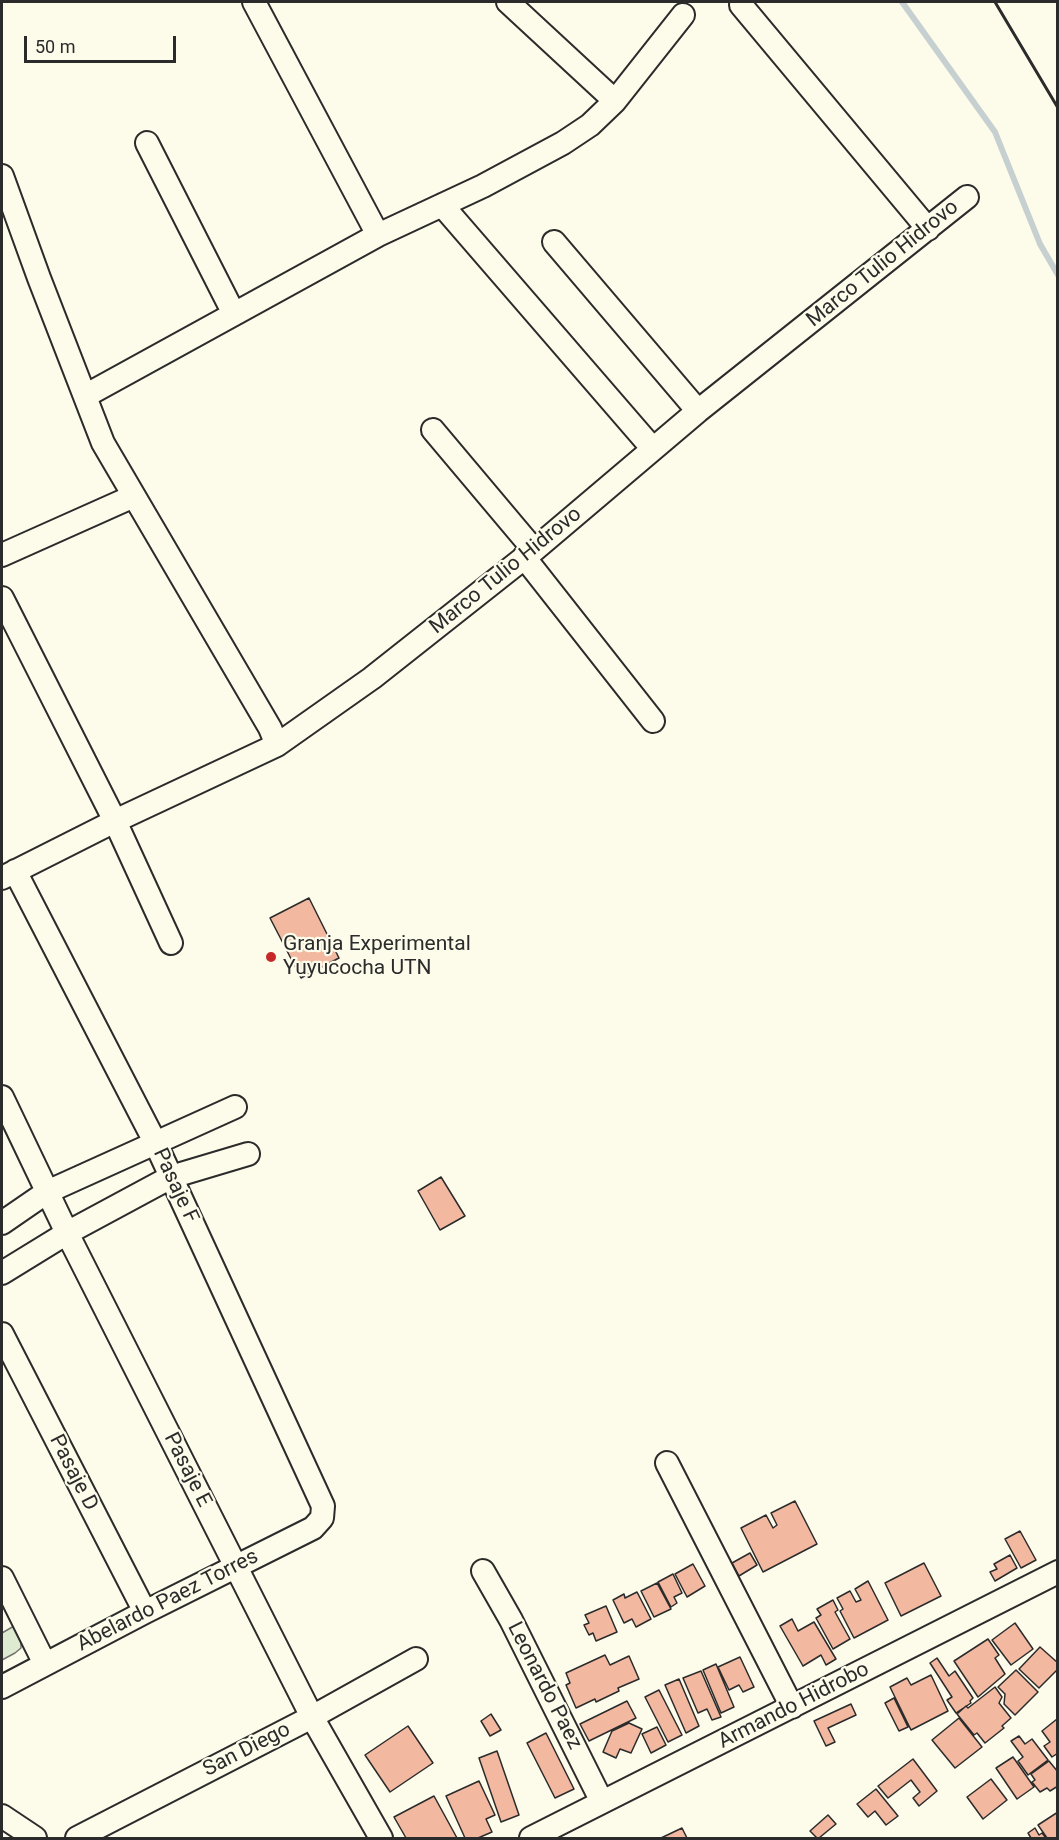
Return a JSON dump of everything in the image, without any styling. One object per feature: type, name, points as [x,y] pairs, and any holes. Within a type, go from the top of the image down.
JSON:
[{"type":"street","points":[[254,2],[378,235]]},
{"type":"street","points":[[508,2],[615,101]]},
{"type":"street","points":[[741,5],[928,229]]},
{"type":"street","points":[[85,396],[378,235],[483,186],[563,143],[590,125],[615,101],[683,15]]},
{"type":"street","points":[[147,143],[234,314]]},
{"type":"street","points":[[2,176],[39,279],[104,443],[270,728],[277,745]]},
{"type":"street","name":"Marco Tulio Hidrovo","points":[[8,875],[115,821],[277,745],[372,678],[529,554],[698,411],[967,197]]},
{"type":"street","points":[[442,205],[653,448]]},
{"type":"street","points":[[554,242],[698,411]]},
{"type":"street","points":[[433,430],[653,720]]},
{"type":"street","points":[[2,555],[134,496]]},
{"type":"street","points":[[2,598],[115,821],[171,943]]},
{"type":"street","name":"Pasaje F","points":[[8,875],[155,1142],[323,1506]]},
{"type":"street","name":"Pasaje E","points":[[2,1097],[67,1233],[312,1717],[381,1839]]},
{"type":"street","points":[[2,1223],[47,1192],[236,1107]]},
{"type":"street","points":[[2,1273],[67,1233],[171,1177],[248,1154]]},
{"type":"street","name":"Pasaje D","points":[[2,1334],[145,1612]]},
{"type":"street","points":[[668,1463],[792,1707]]},
{"type":"street","name":"Abelardo Paez Torres","points":[[2,1687],[145,1612],[314,1528],[322,1518],[323,1506]]},
{"type":"street","name":"Leonardo Paez","points":[[483,1571],[511,1620],[602,1802]]},
{"type":"street","name":"Armando Hidrobo","points":[[531,1839],[1058,1572]]},
{"type":"street","points":[[2,1578],[45,1664]]},
{"type":"street","name":"San Diego","points":[[77,1839],[312,1717],[416,1659]]},
{"type":"street","points":[[2,1816],[35,1839]]},
{"type":"green space","points":[[14,1626],[21,1640],[21,1648],[2,1660],[2,1633]]},
{"type":"building","points":[[309,898],[339,958],[301,978],[270,918]]},
{"type":"building","points":[[441,1177],[465,1216],[440,1230],[418,1191]]},
{"type":"building","points":[[795,1501],[817,1544],[763,1572],[741,1528],[766,1515],[773,1528],[777,1525],[771,1513]]},
{"type":"building","points":[[1020,1531],[1036,1560],[1021,1568],[1005,1539]]},
{"type":"building","points":[[750,1553],[757,1565],[739,1576],[732,1563]]},
{"type":"building","points":[[1010,1555],[1017,1568],[995,1581],[990,1572],[997,1569],[994,1564]]},
{"type":"building","points":[[924,1563],[941,1596],[901,1616],[885,1583]]},
{"type":"building","points":[[693,1564],[705,1586],[687,1597],[675,1574]]},
{"type":"building","points":[[673,1574],[682,1593],[674,1597],[677,1603],[671,1607],[658,1582]]},
{"type":"building","points":[[868,1581],[888,1620],[854,1638],[840,1611],[843,1609],[837,1598],[850,1591],[856,1602],[861,1600],[855,1589]]},
{"type":"building","points":[[657,1583],[671,1609],[654,1617],[641,1591]]},
{"type":"building","points":[[637,1592],[651,1619],[636,1627],[632,1619],[624,1623],[613,1600],[624,1594],[625,1598]]},
{"type":"building","points":[[833,1600],[838,1610],[835,1612],[850,1639],[833,1649],[816,1618],[821,1615],[817,1609]]},
{"type":"building","points":[[606,1606],[617,1632],[596,1641],[593,1633],[589,1635],[584,1625],[589,1623],[585,1615]]},
{"type":"building","points":[[792,1619],[798,1631],[814,1622],[836,1659],[826,1665],[821,1655],[803,1666],[780,1626]]},
{"type":"building","points":[[1015,1623],[1033,1649],[1011,1665],[992,1640]]},
{"type":"building","points":[[988,1639],[999,1655],[995,1658],[1005,1674],[978,1697],[954,1661]]},
{"type":"building","points":[[1040,1647],[1058,1663],[1058,1669],[1039,1688],[1019,1669]]},
{"type":"building","points":[[605,1655],[610,1665],[629,1656],[639,1679],[618,1688],[619,1691],[596,1702],[595,1699],[576,1708],[566,1685],[570,1683],[566,1673]]},
{"type":"building","points":[[740,1657],[754,1687],[743,1692],[739,1685],[729,1690],[718,1667]]},
{"type":"building","points":[[937,1658],[949,1676],[955,1671],[973,1698],[971,1703],[956,1713],[947,1700],[952,1697],[930,1663]]},
{"type":"building","points":[[716,1664],[734,1707],[721,1713],[703,1670]]},
{"type":"building","points":[[1016,1670],[1038,1692],[1015,1715],[1004,1704],[1005,1694],[998,1687]]},
{"type":"building","points":[[701,1671],[721,1717],[712,1720],[707,1709],[698,1713],[683,1678]]},
{"type":"building","points":[[931,1675],[948,1711],[911,1730],[890,1687],[907,1678],[911,1685]]},
{"type":"building","points":[[679,1679],[699,1726],[686,1733],[665,1685]]},
{"type":"building","points":[[995,1687],[1002,1697],[999,1703],[1011,1718],[1002,1726],[1004,1728],[985,1743],[977,1733],[974,1735],[957,1714]]},
{"type":"building","points":[[659,1690],[682,1735],[668,1742],[645,1697]]},
{"type":"building","points":[[894,1698],[908,1727],[899,1731],[885,1703]]},
{"type":"building","points":[[627,1701],[636,1718],[589,1741],[580,1724]]},
{"type":"building","points":[[851,1704],[856,1715],[828,1728],[835,1742],[826,1746],[814,1721]]},
{"type":"building","points":[[491,1714],[501,1730],[490,1736],[481,1721]]},
{"type":"building","points":[[959,1718],[982,1747],[955,1768],[932,1740]]},
{"type":"building","points":[[1057,1719],[1058,1753],[1052,1757],[1044,1746],[1050,1742],[1042,1731]]},
{"type":"building","points":[[629,1723],[642,1729],[631,1753],[620,1749],[616,1758],[603,1752],[612,1731]]},
{"type":"building","points":[[408,1726],[433,1763],[390,1792],[365,1755]]},
{"type":"building","points":[[657,1727],[666,1745],[651,1753],[642,1734]]},
{"type":"building","points":[[546,1733],[574,1789],[555,1798],[527,1743]]},
{"type":"building","points":[[1019,1736],[1025,1744],[1032,1739],[1048,1760],[1028,1775],[1018,1761],[1023,1757],[1011,1741]]},
{"type":"building","points":[[497,1751],[519,1815],[501,1822],[479,1758]]},
{"type":"building","points":[[1013,1757],[1034,1787],[1017,1799],[996,1768]]},
{"type":"building","points":[[913,1759],[937,1791],[919,1806],[913,1798],[920,1792],[911,1780],[888,1798],[878,1786]]},
{"type":"building","points":[[1049,1761],[1058,1772],[1058,1786],[1050,1791],[1047,1788],[1040,1792],[1032,1782],[1035,1780],[1031,1774]]},
{"type":"building","points":[[991,1779],[1007,1800],[983,1819],[967,1797]]},
{"type":"building","points":[[479,1781],[495,1815],[486,1819],[492,1832],[478,1838],[465,1838],[446,1796]]},
{"type":"building","points":[[876,1789],[898,1816],[886,1825],[875,1811],[868,1817],[857,1804]]},
{"type":"building","points":[[434,1796],[457,1838],[406,1838],[394,1817]]},
{"type":"building","points":[[1058,1812],[1058,1838],[1047,1838],[1038,1825]]},
{"type":"building","points":[[828,1815],[836,1824],[817,1838],[810,1831]]},
{"type":"building","points":[[682,1828],[687,1838],[661,1838]]},
{"type":"building","points":[[1035,1828],[1039,1835],[1042,1833],[1046,1838],[1031,1838],[1028,1833]]},
{"type":"waterway","points":[[902,2],[995,132],[1040,244],[1058,275]]},
{"type":"wall","points":[[995,2],[1058,108]]},
{"type":"place","name":"Granja Experimental Yuyucocha UTN","points":[[271,957]]}]
